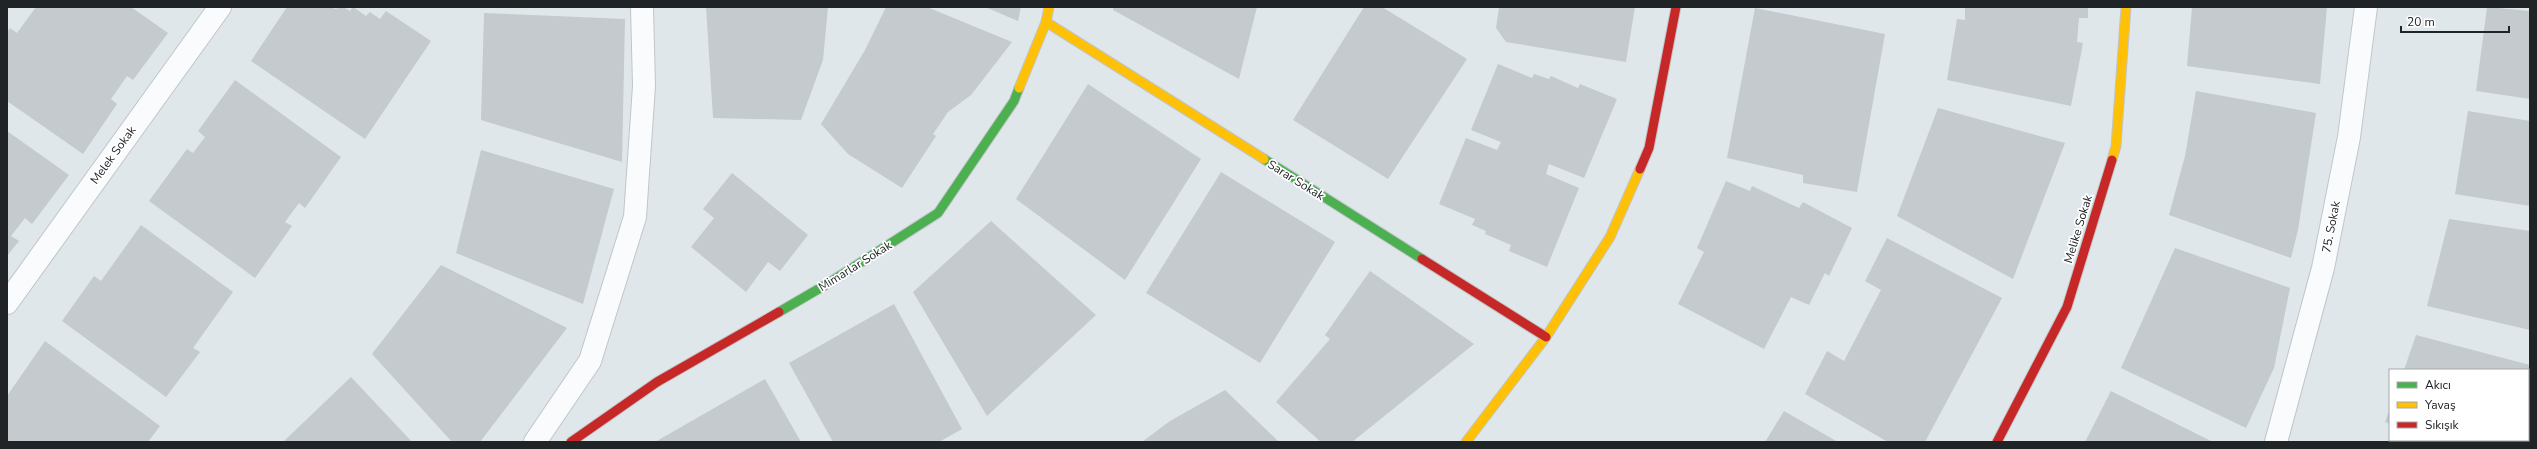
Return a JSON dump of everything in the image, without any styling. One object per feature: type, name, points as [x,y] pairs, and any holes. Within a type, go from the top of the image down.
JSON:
[{"type":"street","name":"Melek Sokak","points":[[7,303],[220,7]]},
{"type":"street","points":[[535,442],[590,361],[635,217],[644,86],[642,7]]},
{"type":"street","name":"Mimarlar Sokak","points":[[571,442],[657,382],[827,284],[938,213],[1014,100],[1046,22],[1049,7]]},
{"type":"street","points":[[1472,440],[1546,337],[1610,237],[1649,148],[1676,7]]},
{"type":"street","name":"Melike Sokak","points":[[1997,442],[2067,307],[2116,146],[2126,7]]},
{"type":"street","name":"75. Sokak","points":[[2276,442],[2323,268],[2349,138],[2366,7]]},
{"type":"street","name":"Sarar Sokak","points":[[1046,22],[1546,337]]},
{"type":"building","points":[[36,7],[131,7],[168,33],[133,80],[127,76],[111,99],[117,104],[83,154],[7,101],[7,32],[10,28],[17,33]]},
{"type":"building","points":[[287,7],[332,7],[335,9],[343,7],[350,11],[353,7],[366,16],[370,12],[380,19],[386,11],[431,41],[365,139],[251,61]]},
{"type":"building","points":[[706,7],[828,7],[823,60],[801,120],[713,118]]},
{"type":"building","points":[[886,7],[927,7],[1012,42],[971,95],[948,112],[933,134],[936,136],[902,188],[848,154],[821,124],[865,50]]},
{"type":"building","points":[[985,7],[1021,7],[1018,21]]},
{"type":"building","points":[[1113,7],[1257,7],[1239,79],[1113,10]]},
{"type":"building","points":[[1364,7],[1382,7],[1467,59],[1388,179],[1293,120]]},
{"type":"building","points":[[1499,7],[1635,7],[1626,62],[1506,42],[1496,28]]},
{"type":"building","points":[[1965,7],[2088,7],[2088,18],[2079,18],[2077,42],[2083,43],[2071,106],[1947,80],[1957,19],[1965,20]]},
{"type":"building","points":[[2192,7],[2327,7],[2320,84],[2187,66]]},
{"type":"building","points":[[2487,7],[2530,11],[2530,99],[2476,91]]},
{"type":"building","points":[[1755,8],[1885,34],[1857,192],[1803,183],[1803,175],[1727,158]]},
{"type":"building","points":[[484,13],[625,19],[622,162],[481,120]]},
{"type":"building","points":[[1498,64],[1532,78],[1534,74],[1549,79],[1551,76],[1578,88],[1580,84],[1617,99],[1584,178],[1549,164],[1546,174],[1579,188],[1547,267],[1509,251],[1511,245],[1485,234],[1486,231],[1472,225],[1475,219],[1439,204],[1466,138],[1497,150],[1501,142],[1471,130]]},
{"type":"building","points":[[235,80],[341,157],[305,208],[299,203],[285,222],[292,226],[255,278],[149,201],[187,149],[193,153],[205,137],[198,131]]},
{"type":"building","points":[[1088,84],[1201,159],[1125,280],[1016,199]]},
{"type":"building","points":[[2196,91],[2316,113],[2298,230],[2291,258],[2169,215],[2185,156]]},
{"type":"building","points":[[1938,108],[2065,143],[2013,279],[1897,216]]},
{"type":"building","points":[[2468,111],[2530,121],[2530,206],[2455,194]]},
{"type":"building","points":[[7,131],[69,175],[32,224],[25,218],[11,236],[19,241],[7,256]]},
{"type":"building","points":[[481,150],[614,189],[583,304],[456,253]]},
{"type":"building","points":[[1221,172],[1335,242],[1260,363],[1146,293]]},
{"type":"building","points":[[732,173],[808,235],[780,271],[768,262],[746,292],[691,247],[714,218],[703,209]]},
{"type":"building","points":[[1726,181],[1750,191],[1752,186],[1799,208],[1803,202],[1852,228],[1829,276],[1825,273],[1809,305],[1791,297],[1764,349],[1678,304],[1704,252],[1697,248]]},
{"type":"building","points":[[2449,219],[2530,231],[2530,330],[2427,306]]},
{"type":"building","points":[[991,221],[1096,315],[987,416],[913,292]]},
{"type":"building","points":[[141,225],[233,292],[193,348],[200,352],[166,397],[62,321],[94,276],[101,281]]},
{"type":"building","points":[[1887,238],[2002,298],[1925,442],[1888,442],[1805,394],[1827,351],[1844,361],[1881,290],[1865,281]]},
{"type":"building","points":[[2175,248],[2290,288],[2274,368],[2246,428],[2121,368]]},
{"type":"building","points":[[441,265],[567,328],[480,442],[452,442],[372,354]]},
{"type":"building","points":[[1370,271],[1474,344],[1352,442],[1321,442],[1276,402],[1330,339],[1325,335]]},
{"type":"building","points":[[894,304],[962,429],[939,442],[833,442],[789,363]]},
{"type":"building","points":[[2416,335],[2530,365],[2529,442],[2482,441],[2529,441],[2529,369],[2404,369]]},
{"type":"building","points":[[45,341],[160,426],[148,442],[7,442],[7,396]]},
{"type":"building","points":[[351,377],[412,442],[283,442]]},
{"type":"building","points":[[765,379],[801,442],[655,442]]},
{"type":"building","points":[[1225,390],[1279,442],[1142,442],[1170,421]]},
{"type":"building","points":[[2111,391],[2213,442],[2085,442]]},
{"type":"building","points":[[1784,411],[1838,442],[1765,442]]},
{"type":"building","points":[[2389,411],[2389,424],[2385,422]]},
{"type":"traffic: fast","points":[[779,312],[827,284],[938,213],[1014,101],[1019,88]]},
{"type":"traffic: fast","points":[[1264,159],[1422,259]]},
{"type":"traffic: slow","points":[[1019,88],[1046,22],[1049,7]]},
{"type":"traffic: slow","points":[[2112,160],[2116,146],[2126,7]]},
{"type":"traffic: slow","points":[[1046,22],[1264,159]]},
{"type":"traffic: slow","points":[[1466,442],[1546,337],[1610,237],[1640,169]]},
{"type":"traffic: jam","points":[[1640,169],[1649,148],[1676,7]]},
{"type":"traffic: jam","points":[[1997,442],[2067,307],[2112,160]]},
{"type":"traffic: jam","points":[[1422,259],[1546,337]]},
{"type":"traffic: jam","points":[[571,442],[657,382],[779,312]]}]
